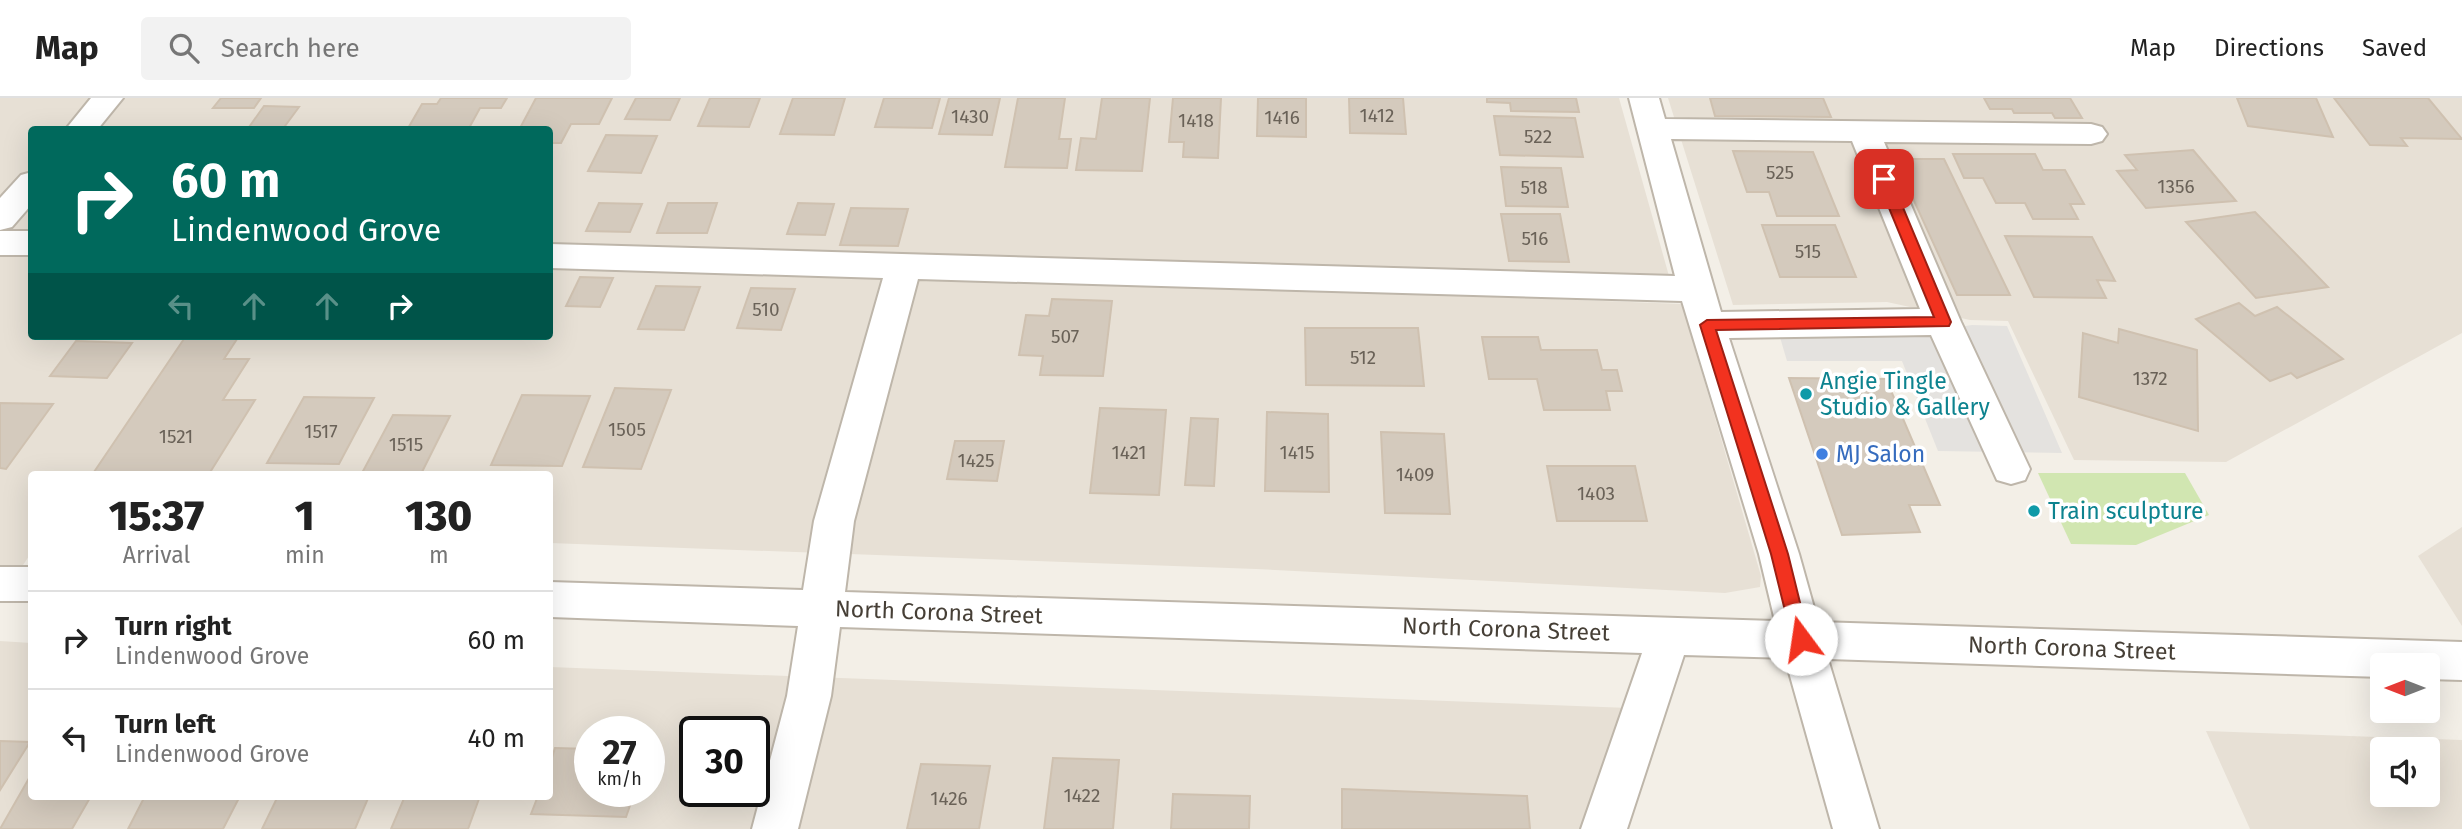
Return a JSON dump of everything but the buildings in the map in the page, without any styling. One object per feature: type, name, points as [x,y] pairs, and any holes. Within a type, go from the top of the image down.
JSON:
[{"type":"street","points":[[84,126],[108,98]]},
{"type":"street","points":[[1856,829],[1779,554],[1696,289],[1649,113],[1864,132],[2091,135]]},
{"type":"street","points":[[1864,132],[1943,322],[2011,469]]},
{"type":"street","points":[[0,219],[28,188]]},
{"type":"street","points":[[0,243],[28,243]]},
{"type":"street","points":[[553,256],[1696,289]]},
{"type":"street","points":[[775,829],[808,696],[834,521],[904,265]]},
{"type":"street","points":[[1707,325],[1943,322]]},
{"type":"street","points":[[0,584],[28,584]]},
{"type":"street","name":"North Corona Street","points":[[553,600],[2462,661]]},
{"type":"street","points":[[1604,829],[1670,634]]},
{"type":"shaded area","points":[[0,98],[1619,98],[1669,276],[553,245],[553,126],[28,126],[28,340],[553,340],[553,268],[1255,288],[1682,304],[1761,576],[1760,587],[1725,593],[1256,569],[553,543],[553,471],[28,471],[28,558],[0,600]]},
{"type":"shaded area","points":[[1668,98],[2462,98],[2462,333],[2226,462],[2074,460],[2008,321],[1970,320],[1887,302],[1733,305]]},
{"type":"shaded area","points":[[1972,325],[2007,326],[2062,453],[1938,451],[1902,361],[1787,361],[1779,334],[1907,335]]},
{"type":"shaded area","points":[[2462,527],[2462,626],[2418,556]]},
{"type":"shaded area","points":[[0,641],[28,643],[28,800],[553,800],[553,667],[1629,708],[1587,829],[0,829]]},
{"type":"shaded area","points":[[2206,731],[2377,737],[2370,737],[2370,807],[2440,807],[2440,739],[2462,740],[2462,829],[2250,829]]},
{"type":"green space","points":[[2038,473],[2185,473],[2209,515],[2136,545],[2071,544]]},
{"type":"place","name":"Angie Tingle Studio & Gallery","points":[[1806,394]]},
{"type":"place","name":"MJ Salon","points":[[1822,454]]},
{"type":"place","name":"Train sculpture","points":[[2034,511]]},
{"type":"route","points":[[1801,639],[1779,554],[1707,325],[1943,322],[1884,179]]}]
